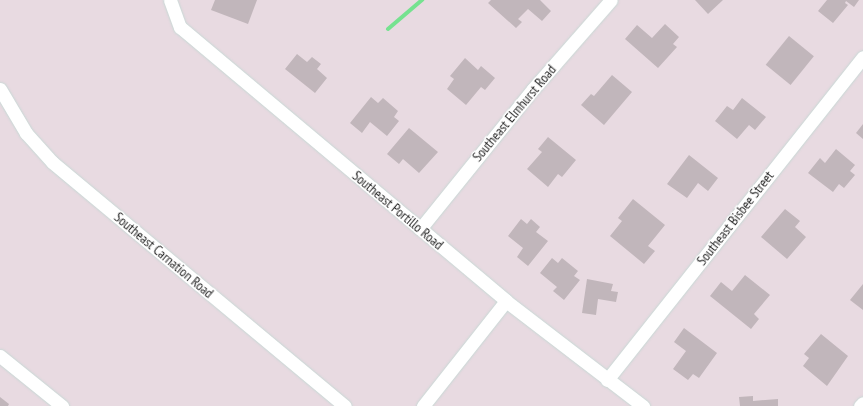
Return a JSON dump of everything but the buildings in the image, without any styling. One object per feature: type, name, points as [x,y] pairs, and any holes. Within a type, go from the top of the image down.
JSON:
[{"type":"street","name":"Southeast Portillo Road","points":[[170,0],[180,28],[506,301],[607,380],[644,406]]},
{"type":"street","name":"Southeast Elmhurst Road","points":[[420,229],[533,89],[611,0]]},
{"type":"street","name":"Southeast Bisbee Street","points":[[607,380],[863,57]]},
{"type":"street","name":"Southeast Carnation Road","points":[[0,89],[26,133],[52,162],[345,406]]},
{"type":"street","points":[[423,406],[506,301]]},
{"type":"street","points":[[0,356],[62,406]]},
{"type":"street","points":[[860,406],[863,402]]},
{"type":"waterway","points":[[388,29],[422,0]]}]
